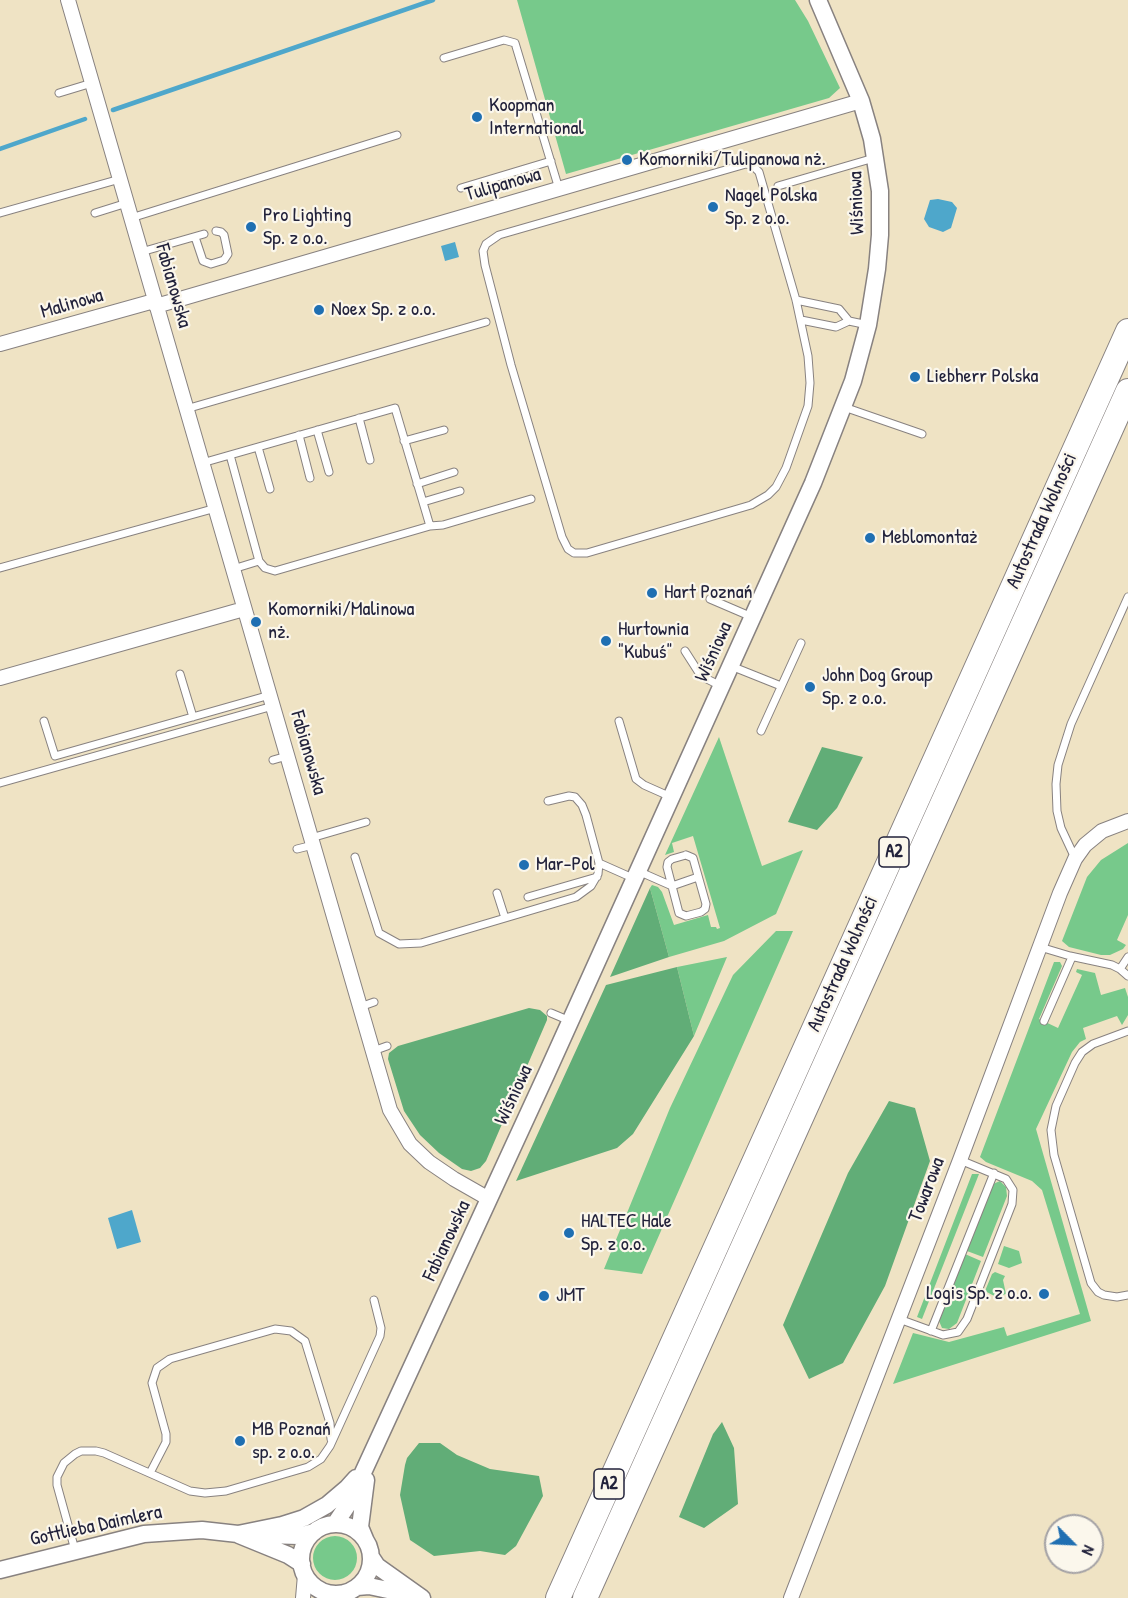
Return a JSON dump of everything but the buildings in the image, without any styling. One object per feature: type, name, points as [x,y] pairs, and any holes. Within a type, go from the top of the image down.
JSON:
[{"type":"highway","name":"Autostrada Wolności","points":[[558,1598],[1128,331]]},
{"type":"highway","name":"Autostrada Wolności","points":[[585,1598],[1128,391]]},
{"type":"street","name":"Fabianowska","points":[[68,0],[390,1110],[410,1144],[429,1162],[453,1179],[489,1199],[346,1511],[335,1524]]},
{"type":"street","name":"Wiśniowa","points":[[489,1199],[813,483],[844,407],[868,325],[880,235],[880,191],[876,158],[861,101],[818,0]]},
{"type":"street","name":"Tulipanowa","points":[[155,304],[861,101]]},
{"type":"street","name":"Malinowa","points":[[0,344],[155,304]]},
{"type":"street","points":[[0,678],[244,609]]},
{"type":"street","name":"Towarowa","points":[[791,1598],[1075,859],[1085,845],[1102,831],[1128,821]]},
{"type":"street","name":"Fabianowska","points":[[365,1539],[360,1527],[369,1461]]},
{"type":"street","points":[[238,1534],[304,1518],[327,1505],[347,1488],[369,1461]]},
{"type":"street","points":[[303,1598],[302,1552],[306,1541],[324,1526],[335,1524],[349,1527],[357,1530],[365,1539],[371,1557],[369,1573],[357,1587]]},
{"type":"street","name":"Gottlieba Daimlera","points":[[0,1570],[144,1534],[202,1530],[299,1536],[314,1532]]},
{"type":"street","name":"Gottlieba Daimlera","points":[[238,1534],[288,1555],[303,1569]]},
{"type":"street","points":[[371,1557],[377,1566],[422,1598]]},
{"type":"street","points":[[303,1569],[312,1584],[332,1596],[357,1587],[369,1586],[422,1598]]},
{"type":"lane","points":[[444,58],[504,40],[515,43],[559,189]]},
{"type":"lane","points":[[59,93],[92,83]]},
{"type":"lane","points":[[131,218],[397,135]]},
{"type":"lane","points":[[778,186],[876,158]]},
{"type":"lane","points":[[461,188],[551,161]]},
{"type":"lane","points":[[741,165],[752,165],[759,172],[801,320],[809,362],[810,396],[803,425],[786,468],[776,487],[768,495],[751,505],[587,553],[574,553],[568,549],[540,466],[508,354],[483,258],[486,244],[499,236],[741,165]]},
{"type":"lane","points":[[0,213],[120,179]]},
{"type":"lane","points":[[95,213],[127,203]]},
{"type":"lane","points":[[195,237],[203,261],[211,264],[224,260],[228,254],[223,233],[216,231]]},
{"type":"lane","points":[[141,252],[204,234]]},
{"type":"lane","points":[[796,300],[839,309],[849,321]]},
{"type":"lane","points":[[801,320],[836,327],[849,321],[868,325]]},
{"type":"lane","points":[[186,409],[486,322]]},
{"type":"lane","points":[[844,407],[922,434]]},
{"type":"lane","points":[[202,463],[394,408],[430,526]]},
{"type":"lane","points":[[359,418],[370,460]]},
{"type":"lane","points":[[317,430],[329,472]]},
{"type":"lane","points":[[405,441],[444,430]]},
{"type":"lane","points":[[299,435],[310,478]]},
{"type":"lane","points":[[258,447],[270,489]]},
{"type":"lane","points":[[230,454],[259,561],[266,568],[275,571],[531,499]]},
{"type":"lane","points":[[417,484],[454,472]]},
{"type":"lane","points":[[423,502],[460,491]]},
{"type":"lane","points":[[0,568],[216,508]]},
{"type":"lane","points":[[233,569],[259,561]]},
{"type":"lane","points":[[1075,859],[1058,819],[1055,802],[1058,765],[1071,724],[1128,597]]},
{"type":"lane","points":[[710,599],[752,617]]},
{"type":"lane","points":[[761,731],[801,643]]},
{"type":"lane","points":[[685,651],[701,676],[721,686]]},
{"type":"lane","points":[[730,666],[781,686]]},
{"type":"lane","points":[[180,674],[193,717]]},
{"type":"lane","points":[[44,721],[55,756],[193,717],[271,701]]},
{"type":"lane","points":[[0,783],[271,701]]},
{"type":"lane","points":[[619,721],[636,779],[671,797]]},
{"type":"lane","points":[[273,760],[287,756]]},
{"type":"lane","points":[[355,857],[379,933],[392,941],[413,945],[576,897],[586,891],[597,877],[599,863],[586,815],[579,800],[569,796],[548,801]]},
{"type":"lane","points":[[297,849],[312,841],[366,822]]},
{"type":"lane","points":[[875,915],[903,832]]},
{"type":"lane","points":[[886,909],[925,843]]},
{"type":"lane","points":[[686,855],[692,857],[698,877],[706,904],[705,909],[688,916],[681,914],[667,867],[672,859],[686,855]]},
{"type":"lane","points":[[599,863],[672,886],[698,877]]},
{"type":"lane","points":[[528,897],[597,877]]},
{"type":"lane","points":[[497,893],[505,918]]},
{"type":"lane","points":[[1040,947],[1072,957],[1112,965],[1128,976]]},
{"type":"lane","points":[[1044,1021],[1072,957]]},
{"type":"lane","points":[[1120,969],[1128,957]]},
{"type":"lane","points":[[804,1051],[848,975]]},
{"type":"lane","points":[[826,1062],[850,988]]},
{"type":"lane","points":[[360,1007],[374,1002]]},
{"type":"lane","points":[[551,1013],[570,1021]]},
{"type":"lane","points":[[1128,1031],[1093,1044],[1082,1052],[1056,1107],[1051,1130],[1054,1155],[1091,1283],[1098,1292],[1104,1295],[1117,1297],[1128,1295]]},
{"type":"lane","points":[[373,1051],[387,1046]]},
{"type":"lane","points":[[899,1319],[948,1335],[955,1334],[962,1328],[1008,1215],[1013,1190],[1006,1179],[960,1160]]},
{"type":"lane","points":[[931,1331],[994,1173]]},
{"type":"lane","points":[[75,1550],[57,1485],[60,1470],[69,1458],[81,1451],[96,1451],[115,1457],[190,1491],[205,1493],[226,1491],[308,1467],[321,1459],[330,1446],[380,1336],[381,1328],[374,1300]]},
{"type":"lane","points":[[150,1473],[166,1442],[166,1434],[152,1383],[157,1368],[170,1359],[275,1329],[291,1331],[305,1341],[309,1349],[332,1429],[330,1446]]},
{"type":"green space","points":[[517,0],[795,0],[808,21],[840,88],[829,98],[566,174]]},
{"type":"green space","points":[[719,737],[762,866],[803,850],[776,914],[724,941],[669,957],[650,888],[652,885],[658,887],[662,892],[674,925],[708,915],[711,927],[720,928],[693,836],[672,843],[674,852],[665,855]]},
{"type":"green space","points":[[822,747],[863,757],[837,808],[817,830],[788,822]]},
{"type":"green space","points":[[1128,843],[1128,915],[1117,940],[1126,945],[1123,949],[1110,955],[1069,947],[1062,941],[1087,877],[1101,860]]},
{"type":"green space","points":[[650,888],[669,957],[610,977]]},
{"type":"green space","points":[[776,931],[793,931],[642,1274],[604,1269],[670,1108],[733,975]]},
{"type":"green space","points":[[727,957],[694,1036],[677,967]]},
{"type":"green space","points":[[1054,962],[1060,962],[1062,966],[1039,1019],[1058,1028],[1082,975],[1076,972],[1077,969],[1095,973],[1101,995],[1125,988],[1128,997],[1128,1015],[1122,1025],[1117,1016],[1083,1028],[1086,1039],[1080,1042],[1072,1052],[1036,1129],[1091,1321],[893,1384],[913,1333],[949,1342],[1004,1327],[1007,1336],[1080,1314],[1042,1190],[1032,1181],[986,1162],[980,1157]]},
{"type":"green space","points":[[677,967],[694,1036],[633,1134],[617,1148],[516,1181],[606,985]]},
{"type":"green space","points":[[529,1008],[540,1010],[547,1016],[547,1020],[486,1161],[480,1168],[471,1171],[462,1169],[439,1153],[420,1135],[404,1111],[388,1059],[389,1053],[398,1046]]},
{"type":"green space","points":[[889,1101],[915,1108],[930,1161],[885,1286],[843,1363],[809,1379],[783,1325],[848,1173]]},
{"type":"green space","points":[[972,1174],[979,1174],[922,1319],[917,1317]]},
{"type":"green space","points":[[1000,1181],[1006,1187],[1007,1196],[983,1257],[967,1251],[993,1184]]},
{"type":"green space","points":[[1004,1246],[1019,1251],[1022,1263],[1009,1268],[998,1264]]},
{"type":"green space","points":[[965,1254],[981,1261],[957,1323],[949,1329],[942,1328],[939,1321]]},
{"type":"green space","points":[[995,1272],[1005,1276],[1003,1280],[1006,1294],[996,1297],[985,1291]]},
{"type":"green space","points":[[722,1422],[734,1448],[738,1504],[704,1528],[679,1517],[713,1434]]},
{"type":"green space","points":[[419,1443],[440,1443],[457,1455],[490,1469],[539,1476],[543,1496],[516,1546],[505,1555],[480,1551],[434,1556],[410,1540],[400,1495],[407,1458]]},
{"type":"green space","points":[[335,1536],[350,1543],[357,1558],[350,1573],[335,1580],[320,1573],[313,1558],[320,1543]]},
{"type":"water","points":[[930,200],[952,202],[957,208],[951,228],[943,232],[929,227],[924,219]]},
{"type":"water","points":[[455,242],[459,257],[445,261],[441,246]]},
{"type":"water","points":[[132,1210],[141,1242],[117,1249],[108,1218]]},
{"type":"waterway","points":[[113,110],[433,0]]},
{"type":"waterway","points":[[0,149],[85,119]]},
{"type":"place","name":"Koopman International","points":[[477,117]]},
{"type":"place","name":"Komorniki/Tulipanowa nż.","points":[[627,160]]},
{"type":"place","name":"Nagel Polska Sp. z o.o.","points":[[713,207]]},
{"type":"place","name":"Pro Lighting Sp. z o.o.","points":[[251,227]]},
{"type":"place","name":"Noex Sp. z o.o.","points":[[319,310]]},
{"type":"place","name":"Liebherr Polska","points":[[915,377]]},
{"type":"place","name":"Meblomontaż","points":[[870,538]]},
{"type":"place","name":"Hart Poznań","points":[[652,593]]},
{"type":"place","name":"Komorniki/Malinowa nż.","points":[[256,622]]},
{"type":"place","name":"Hurtownia \"Kubuś\"","points":[[606,641]]},
{"type":"place","name":"John Dog Group Sp. z o.o.","points":[[810,687]]},
{"type":"place","name":"Mar-Pol","points":[[524,865]]},
{"type":"place","name":"HALTEC Hale Sp. z o.o.","points":[[569,1233]]},
{"type":"place","name":"Logis Sp. z o.o.","points":[[1044,1294]]},
{"type":"place","name":"JMT","points":[[544,1296]]},
{"type":"place","name":"MB Poznań sp. z o.o.","points":[[240,1441]]}]
